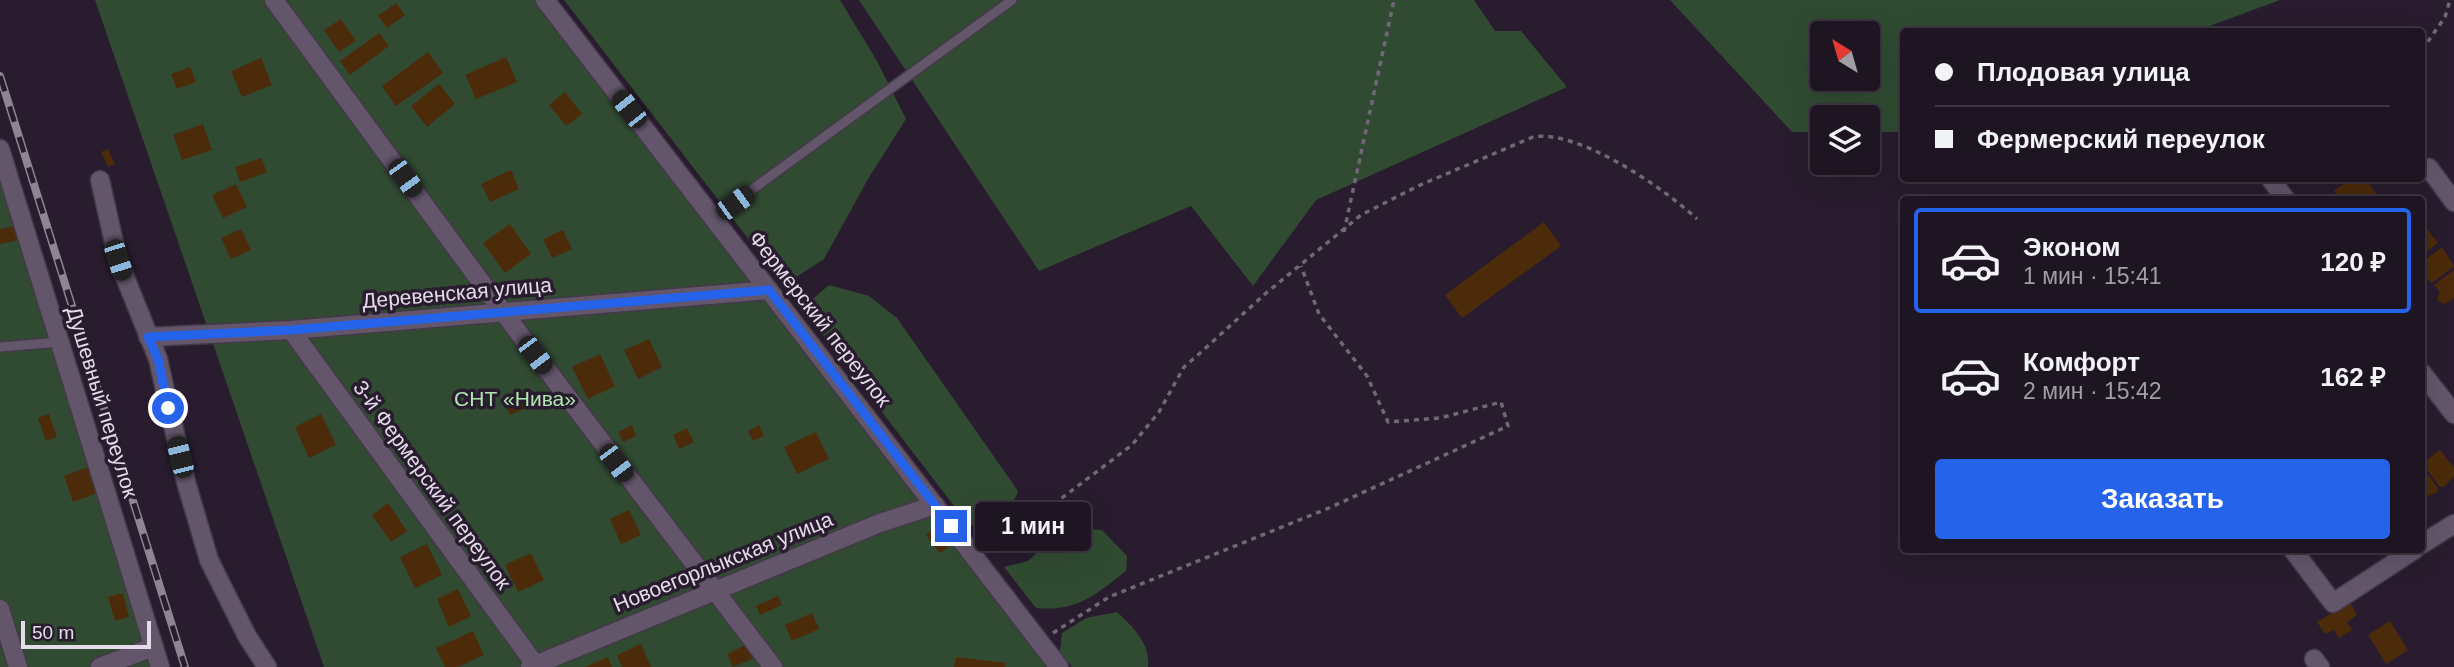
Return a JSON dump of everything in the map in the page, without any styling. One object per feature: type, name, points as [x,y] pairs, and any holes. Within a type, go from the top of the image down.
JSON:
[{"type":"street","points":[[274,0],[503,312],[773,667]]},
{"type":"street","name":"Фермерский переулок","points":[[544,0],[1059,667]]},
{"type":"street","name":"Душевный переулок","points":[[1,158],[160,667]]},
{"type":"street","points":[[2429,168],[2454,202]]},
{"type":"street","points":[[100,180],[118,260],[158,359],[186,482],[209,560],[247,636],[267,667]]},
{"type":"street","name":"Деревенская улица","points":[[148,337],[291,330],[769,290]]},
{"type":"street","name":"3-й Фермерский переулок","points":[[291,330],[534,666]]},
{"type":"street","points":[[2425,377],[2454,414]]},
{"type":"street","name":"Новоегорлыкская улица","points":[[534,666],[880,523],[935,505]]},
{"type":"street","points":[[2425,542],[2454,523]]},
{"type":"street","points":[[2295,553],[2333,603],[2409,553]]},
{"type":"street","points":[[0,609],[18,667]]},
{"type":"street","points":[[100,667],[153,647]]},
{"type":"lane","points":[[713,219],[1012,0]]},
{"type":"lane","points":[[0,347],[59,342]]},
{"type":"path","points":[[1344,230],[1394,0]]},
{"type":"path","points":[[2425,46],[2445,18],[2450,0]]},
{"type":"path","points":[[970,550],[1038,516],[1132,445],[1160,412],[1184,368],[1265,294],[1344,230],[1395,196],[1533,137],[1547,135],[1631,170],[1697,219]]},
{"type":"path","points":[[1040,642],[1109,597],[1329,508],[1508,426],[1501,402],[1440,418],[1388,422],[1367,376],[1318,314],[1301,266]]},
{"type":"green space","name":"СНТ «Нива»","points":[[95,0],[543,0],[1058,667],[324,667]]},
{"type":"green space","points":[[564,0],[840,0],[877,61],[906,119],[868,179],[824,259],[784,285]]},
{"type":"green space","points":[[859,0],[1474,0],[1495,31],[1521,31],[1567,87],[1316,200],[1253,286],[1191,206],[1039,271]]},
{"type":"green space","points":[[1670,0],[2280,0],[2204,28],[1900,28],[1900,132],[1880,132],[1880,105],[1810,105],[1810,132],[1792,132]]},
{"type":"green space","points":[[0,141],[169,667],[0,667]]},
{"type":"green space","points":[[829,285],[869,296],[897,318],[1018,491],[1002,532],[968,524],[802,308]]},
{"type":"green space","points":[[1077,528],[1102,530],[1127,556],[1126,571],[1085,600],[1063,607],[1036,608],[1004,567],[1028,561],[1048,542]]},
{"type":"green space","points":[[1117,612],[1144,643],[1148,667],[1072,667],[1060,652],[1062,633],[1086,618]]},
{"type":"building","points":[[396,3],[405,15],[387,28],[378,16]]},
{"type":"building","points":[[341,19],[356,41],[339,52],[324,30]]},
{"type":"building","points":[[379,33],[389,46],[350,75],[340,61]]},
{"type":"building","points":[[428,52],[443,73],[396,106],[382,86]]},
{"type":"building","points":[[506,57],[517,82],[476,99],[465,75]]},
{"type":"building","points":[[261,58],[272,85],[242,97],[231,71]]},
{"type":"building","points":[[190,67],[196,82],[177,89],[171,74]]},
{"type":"building","points":[[439,84],[455,104],[427,127],[411,106]]},
{"type":"building","points":[[565,92],[582,114],[566,126],[549,105]]},
{"type":"building","points":[[203,124],[212,150],[182,160],[173,135]]},
{"type":"building","points":[[108,149],[115,164],[108,167],[101,152]]},
{"type":"building","points":[[261,158],[267,172],[240,182],[235,167]]},
{"type":"building","points":[[511,170],[519,189],[490,202],[481,184]]},
{"type":"building","points":[[2346,182],[2369,182],[2377,196],[2337,196],[2334,191]]},
{"type":"building","points":[[236,184],[247,207],[223,218],[212,195]]},
{"type":"building","points":[[1544,222],[1561,246],[1462,318],[1445,295]]},
{"type":"building","points":[[510,224],[531,254],[505,273],[483,243]]},
{"type":"building","points":[[16,226],[19,240],[0,244],[0,229]]},
{"type":"building","points":[[2425,226],[2438,243],[2425,253]]},
{"type":"building","points":[[241,229],[251,250],[231,259],[221,238]]},
{"type":"building","points":[[563,230],[572,249],[552,258],[543,239]]},
{"type":"building","points":[[2442,247],[2454,266],[2432,283],[2425,277],[2425,260]]},
{"type":"building","points":[[2454,270],[2454,298],[2445,304],[2441,303],[2437,299],[2440,292],[2434,285]]},
{"type":"building","points":[[649,339],[662,367],[638,379],[624,350]]},
{"type":"building","points":[[600,354],[615,386],[588,399],[572,367]]},
{"type":"building","points":[[526,391],[533,405],[510,415],[504,401]]},
{"type":"building","points":[[49,414],[57,437],[46,441],[38,418]]},
{"type":"building","points":[[321,414],[336,445],[309,458],[295,427]]},
{"type":"building","points":[[632,425],[636,436],[623,442],[618,432]]},
{"type":"building","points":[[759,425],[764,436],[753,441],[748,431]]},
{"type":"building","points":[[687,428],[694,442],[679,449],[673,435]]},
{"type":"building","points":[[816,432],[829,459],[797,474],[784,447]]},
{"type":"building","points":[[2440,450],[2454,468],[2454,476],[2444,487],[2439,486],[2425,467],[2425,461]]},
{"type":"building","points":[[91,466],[100,492],[73,502],[64,476]]},
{"type":"building","points":[[2425,471],[2438,488],[2437,492],[2425,498]]},
{"type":"building","points":[[388,503],[407,531],[391,542],[372,515]]},
{"type":"building","points":[[629,510],[641,535],[621,544],[610,519]]},
{"type":"building","points":[[939,526],[952,544],[940,553],[926,535]]},
{"type":"building","points":[[427,544],[442,575],[415,588],[400,557]]},
{"type":"building","points":[[531,553],[544,580],[518,592],[505,565]]},
{"type":"building","points":[[458,589],[471,616],[449,627],[437,599]]},
{"type":"building","points":[[123,593],[129,617],[115,621],[108,597]]},
{"type":"building","points":[[778,596],[782,605],[760,615],[756,606]]},
{"type":"building","points":[[2350,602],[2357,615],[2347,622],[2352,630],[2339,638],[2334,630],[2325,634],[2317,622]]},
{"type":"building","points":[[812,613],[819,629],[792,641],[785,625]]},
{"type":"building","points":[[2390,621],[2408,650],[2386,664],[2368,635]]},
{"type":"building","points":[[473,631],[484,655],[458,667],[445,667],[436,648]]},
{"type":"building","points":[[641,644],[651,667],[622,667],[617,655]]},
{"type":"building","points":[[747,644],[754,658],[733,667],[727,654]]},
{"type":"building","points":[[608,657],[612,667],[585,667]]},
{"type":"building","points":[[956,657],[1006,663],[1005,667],[954,667]]},
{"type":"railway","points":[[0,76],[185,667]]},
{"type":"route","points":[[168,408],[158,359],[148,337],[291,330],[769,290],[951,526]]}]
